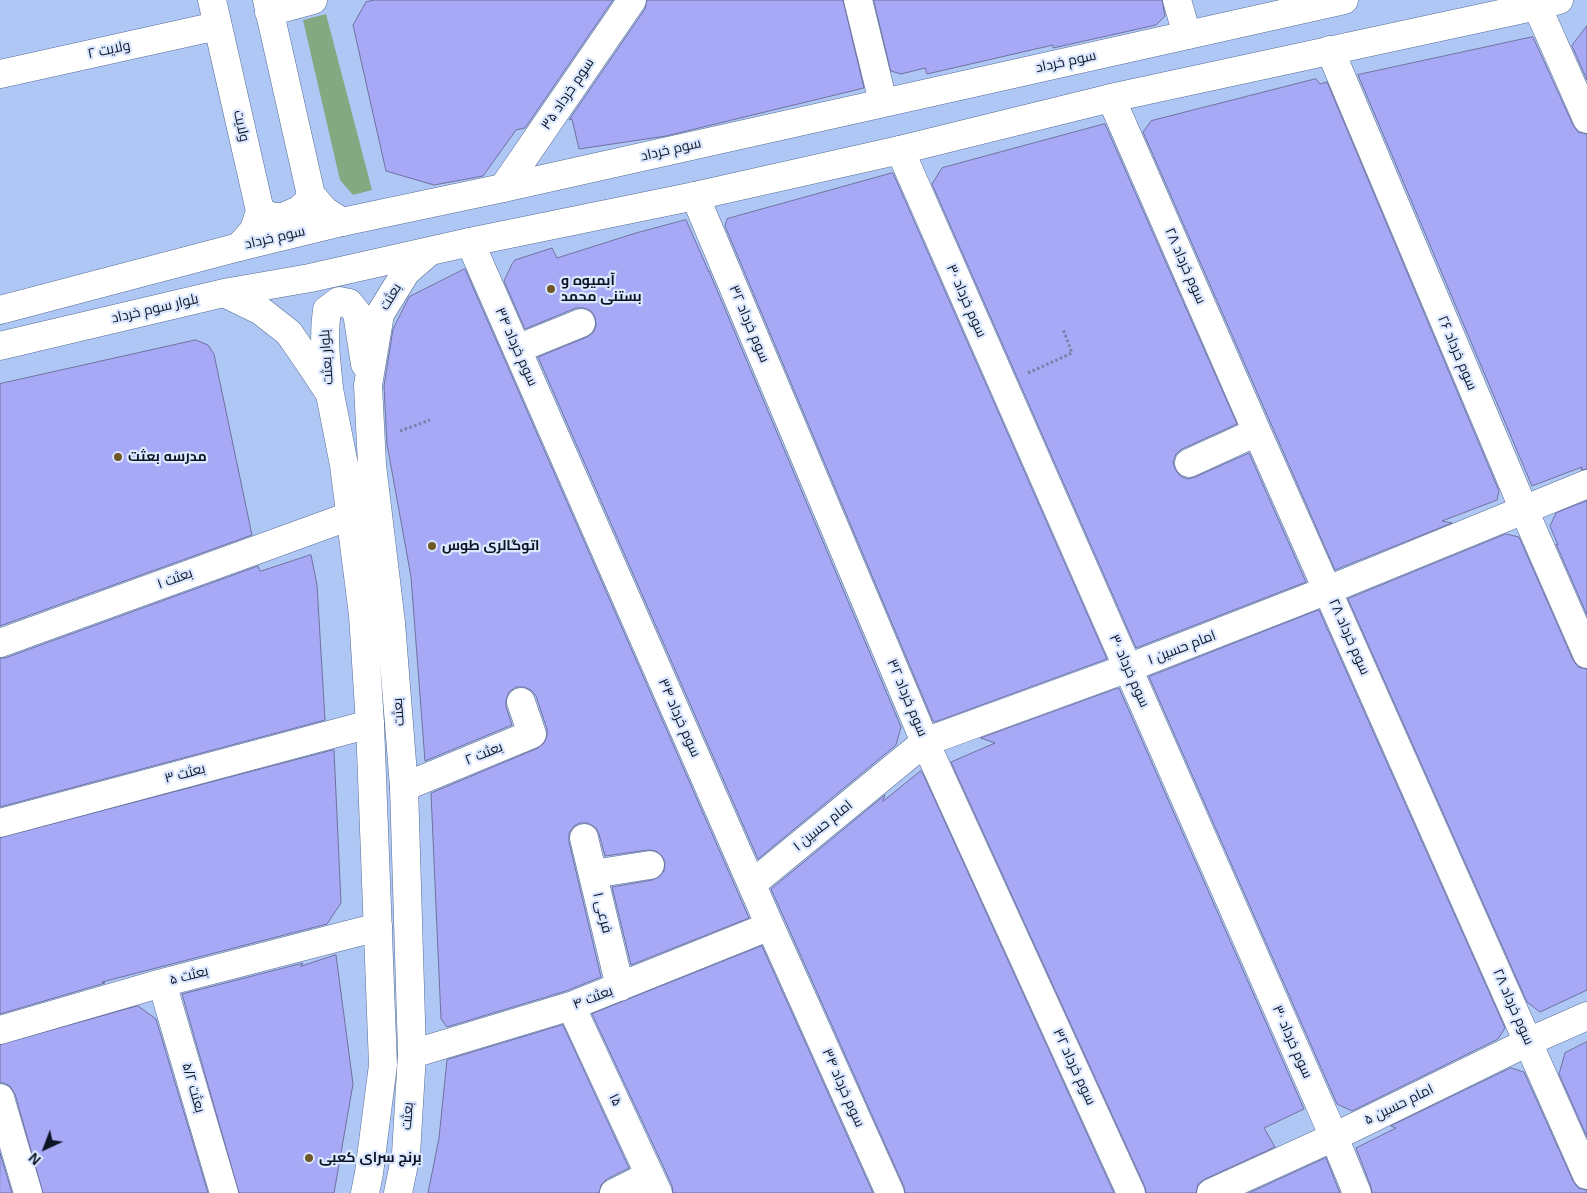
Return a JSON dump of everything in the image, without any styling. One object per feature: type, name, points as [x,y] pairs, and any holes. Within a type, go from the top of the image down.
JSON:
[{"type":"street","points":[[314,0],[268,6],[311,195],[325,211],[342,222]]},
{"type":"street","name":"سوم خرداد ۳۵","points":[[503,188],[632,0]]},
{"type":"street","points":[[858,0],[883,102]]},
{"type":"street","points":[[1177,0],[1187,35]]},
{"type":"street","name":"سوم خرداد","points":[[0,310],[342,222],[503,188],[1187,35],[1308,4],[1344,0]]},
{"type":"street","points":[[431,250],[695,196],[900,150],[1111,98],[1550,2],[1587,119]]},
{"type":"street","name":"ولایت ۲","points":[[0,74],[215,13]]},
{"type":"street","name":"ولایت","points":[[215,13],[260,211]]},
{"type":"street","name":"سوم خرداد ۲۶","points":[[1330,50],[1524,510],[1587,654]]},
{"type":"street","name":"سوم خرداد ۲۸","points":[[1111,98],[1587,1175]]},
{"type":"street","name":"سوم خرداد ۳۰","points":[[900,150],[1357,1193]]},
{"type":"street","points":[[239,247],[254,230],[260,211],[272,218],[283,217],[299,210],[306,204],[311,195]]},
{"type":"street","name":"سوم خرداد ۳۲","points":[[695,196],[925,742],[1131,1193]]},
{"type":"street","name":"سوم خرداد ۳۴","points":[[470,242],[770,926],[890,1193]]},
{"type":"street","name":"بلوار سوم خرداد","points":[[0,346],[224,293],[310,278],[431,250]]},
{"type":"street","name":"بعثت","points":[[398,1193],[406,1154],[412,1054],[404,787],[391,623],[372,465],[368,385],[380,314],[406,272],[431,250]]},
{"type":"street","points":[[224,293],[262,311],[289,333],[330,394],[344,465],[363,615],[370,724],[383,1065],[365,1193]]},
{"type":"street","name":"بلوار بعثت","points":[[330,394],[325,347],[325,323],[327,310],[339,301],[349,303],[356,313],[368,385]]},
{"type":"street","points":[[517,349],[581,323]]},
{"type":"street","points":[[1189,463],[1257,432]]},
{"type":"street","name":"امام حسین ۱","points":[[752,884],[925,742],[1128,668],[1328,590],[1587,484]]},
{"type":"street","name":"بعثت ۱","points":[[0,643],[350,516]]},
{"type":"street","name":"بعثت ۲","points":[[404,787],[532,734],[521,702]]},
{"type":"street","name":"بعثت ۳","points":[[0,824],[370,724]]},
{"type":"street","name":"فرعی ۱","points":[[584,838],[620,987]]},
{"type":"street","points":[[593,874],[650,865]]},
{"type":"street","name":"بعثت ۴","points":[[412,1054],[571,1006],[770,926]]},
{"type":"street","name":"بعثت ۵","points":[[0,1030],[162,983],[378,927]]},
{"type":"street","name":"بعثت ۵/۲","points":[[162,983],[224,1193]]},
{"type":"street","name":"۱۵","points":[[571,1006],[654,1184]]},
{"type":"street","name":"امام حسین ۵","points":[[1211,1193],[1334,1137],[1528,1042],[1587,1016]]},
{"type":"street","points":[[0,1098],[28,1193]]},
{"type":"street","points":[[614,1193],[654,1184]]},
{"type":"path","points":[[1003,384],[1072,353],[1063,329]]},
{"type":"green space","points":[[326,14],[372,190],[353,195],[340,180],[303,20]]},
{"type":"building","points":[[375,0],[613,0],[525,128],[516,130],[483,176],[434,185],[386,171],[353,25],[366,2]]},
{"type":"building","points":[[647,0],[843,0],[864,88],[666,136],[579,149],[572,119],[569,120],[645,9]]},
{"type":"building","points":[[874,0],[1162,0],[1165,16],[1156,25],[1053,48],[1053,45],[927,74],[925,68],[901,74],[891,71]]},
{"type":"building","points":[[1587,26],[1587,80],[1572,46]]},
{"type":"building","points":[[1533,37],[1573,125],[1578,132],[1587,134],[1587,469],[1581,470],[1582,467],[1532,486],[1358,75]]},
{"type":"building","points":[[1316,79],[1320,84],[1327,82],[1499,491],[1497,500],[1442,521],[1452,523],[1335,570],[1143,132],[1151,121]]},
{"type":"building","points":[[1105,124],[1237,424],[1182,449],[1176,454],[1173,462],[1175,469],[1180,476],[1188,479],[1249,453],[1306,582],[1136,648],[932,184],[942,168]]},
{"type":"building","points":[[893,173],[1107,659],[935,722],[725,226],[727,219]]},
{"type":"building","points":[[686,220],[901,727],[896,745],[758,859],[538,357],[593,333],[596,326],[595,317],[591,311],[584,308],[576,308],[525,329],[504,281],[515,260],[552,248],[557,258],[636,233]]},
{"type":"building","points":[[465,269],[749,918],[631,965],[612,887],[659,877],[664,871],[665,862],[656,851],[648,850],[605,856],[596,828],[588,823],[580,823],[574,826],[569,833],[569,842],[601,977],[566,991],[447,1027],[441,1019],[431,793],[538,748],[544,743],[547,736],[547,729],[536,696],[531,690],[524,687],[516,687],[509,692],[506,700],[506,707],[512,725],[425,761],[411,577],[387,444],[384,386],[393,329],[409,297]]},
{"type":"building","name":"مدرسه بعثت","points":[[196,340],[208,345],[214,354],[252,535],[0,626],[0,384]]},
{"type":"building","points":[[1587,501],[1587,615],[1550,526],[1556,513]]},
{"type":"building","points":[[1506,534],[1519,537],[1573,660],[1578,667],[1587,669],[1587,990],[1540,1012],[1527,1002],[1348,599]]},
{"type":"building","points":[[311,555],[317,585],[325,720],[0,807],[0,658],[5,658],[258,566],[260,571]]},
{"type":"building","points":[[1319,610],[1505,1028],[1498,1039],[1352,1111],[1337,1104],[1149,677]]},
{"type":"building","points":[[1119,688],[1304,1109],[1264,1128],[1275,1147],[1205,1179],[1198,1184],[1196,1193],[1146,1193],[1145,1187],[951,762],[995,743],[981,738]]},
{"type":"building","points":[[334,750],[341,903],[327,924],[102,982],[105,983],[0,1014],[0,838]]},
{"type":"building","points":[[921,771],[1114,1193],[905,1193],[904,1187],[771,889],[885,795],[883,801]]},
{"type":"building","points":[[762,946],[873,1193],[673,1193],[664,1168],[592,1014]]},
{"type":"building","points":[[336,955],[353,1084],[334,1193],[239,1193],[182,994],[303,963],[301,966]]},
{"type":"building","points":[[138,1006],[156,1019],[208,1193],[43,1193],[15,1094],[10,1086],[0,1083],[0,1045]]},
{"type":"building","points":[[563,1025],[629,1168],[607,1179],[601,1185],[599,1193],[428,1193],[439,1138],[447,1060]]},
{"type":"building","points":[[1587,1042],[1587,1137],[1559,1074],[1565,1053]]},
{"type":"building","points":[[1511,1068],[1524,1072],[1573,1181],[1578,1188],[1587,1190],[1587,1193],[1372,1193],[1356,1148],[1396,1128],[1391,1126]]},
{"type":"building","points":[[0,1153],[12,1193],[0,1193]]},
{"type":"building","points":[[1326,1158],[1340,1193],[1249,1193]]},
{"type":"place","name":"آبمیوه و بستنی محمد","points":[[551,289]]},
{"type":"place","name":"مدرسه بعثت","points":[[118,457]]},
{"type":"place","name":"اتوگالری طوس","points":[[432,546]]},
{"type":"place","name":"برنج سرای کعبی","points":[[309,1158]]}]
